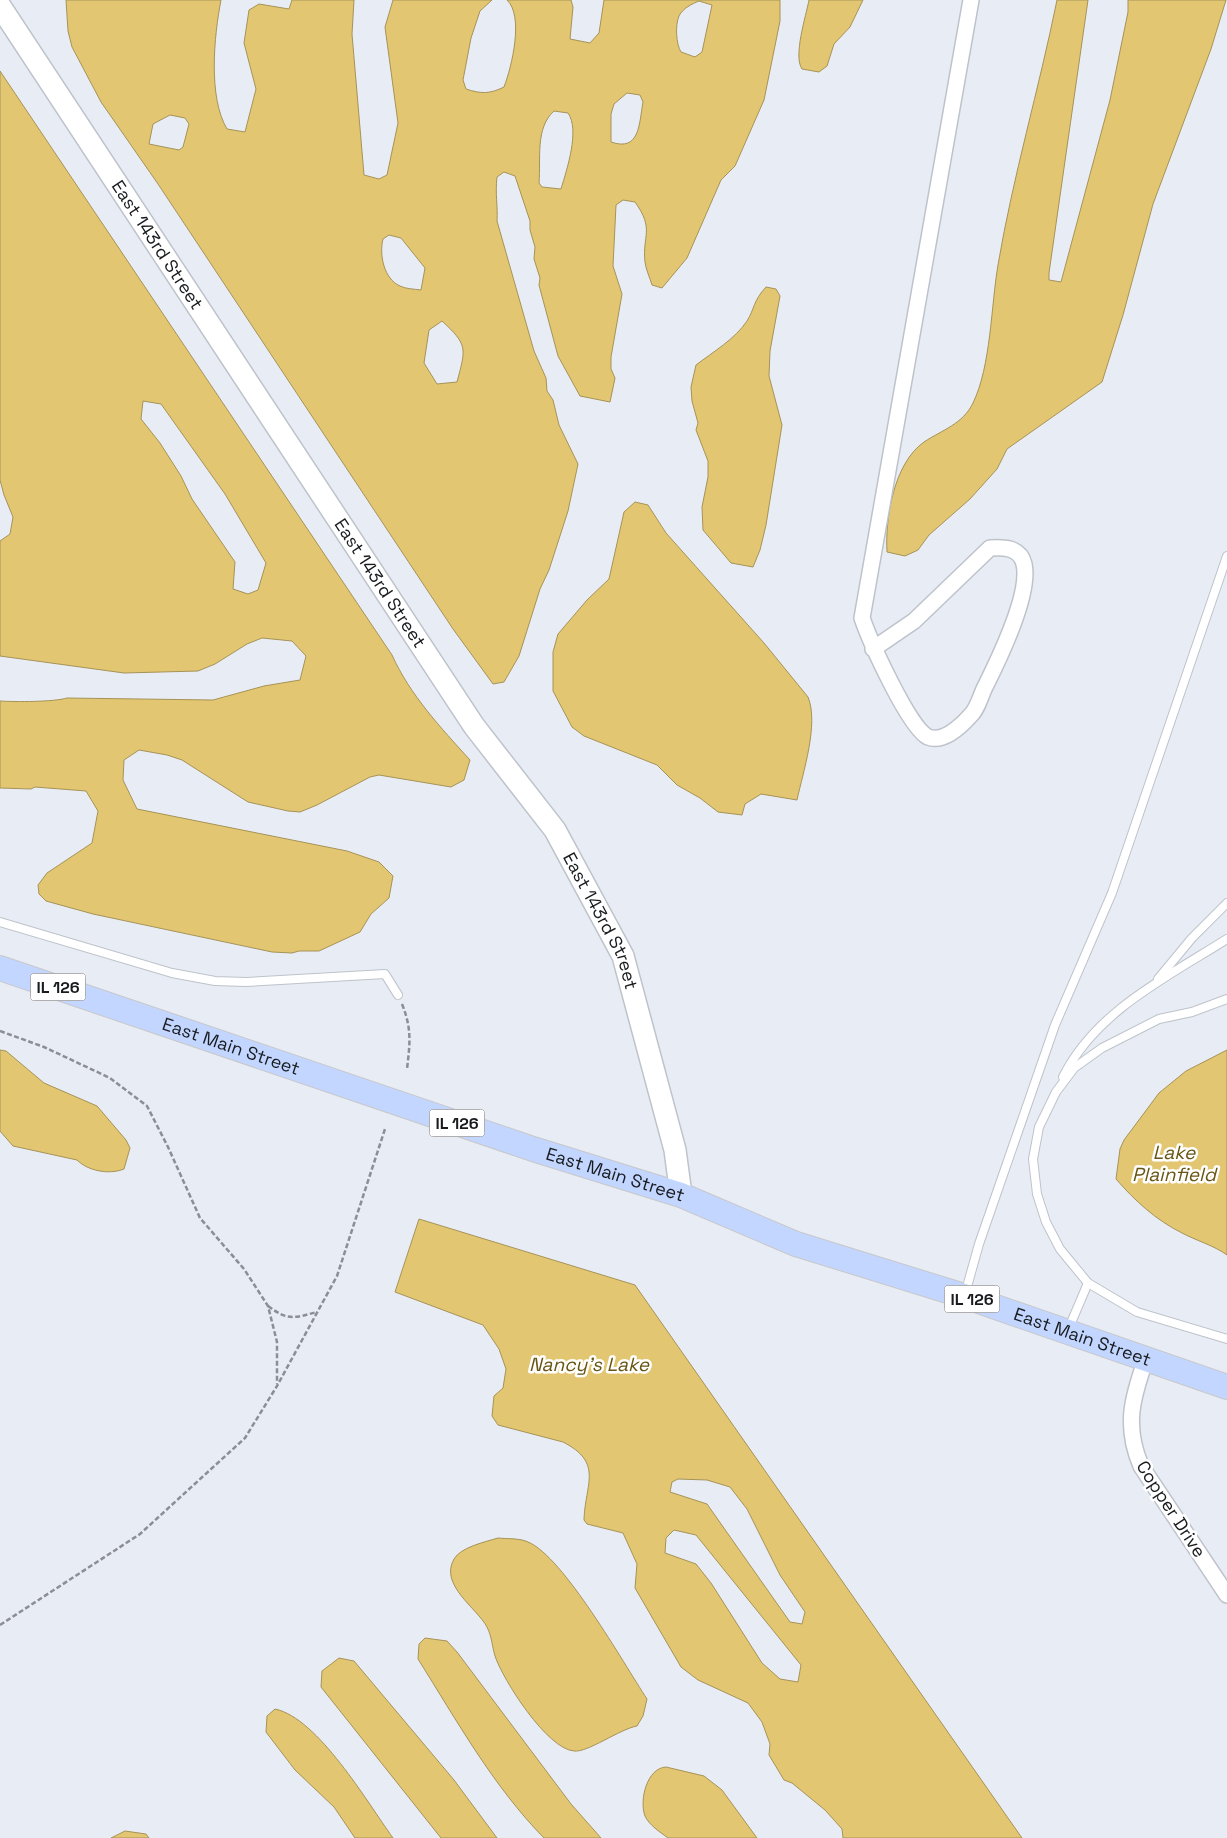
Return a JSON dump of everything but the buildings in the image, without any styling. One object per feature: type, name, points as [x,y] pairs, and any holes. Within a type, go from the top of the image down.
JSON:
[{"type":"main road","name":"East Main Street","points":[[0,968],[533,1150],[681,1195],[796,1244],[964,1296],[1227,1387]]},
{"type":"street","points":[[873,649],[914,620],[990,548],[1006,547],[1017,552],[1024,563],[1024,584],[1007,643],[972,715],[951,732],[939,738],[928,736],[916,725],[873,649],[862,618],[971,0]]},
{"type":"street","name":"East 143rd Street","points":[[0,6],[474,726],[555,830],[623,956],[675,1150],[681,1195]]},
{"type":"street","name":"Copper Drive","points":[[1146,1359],[1134,1391],[1130,1434],[1134,1450],[1141,1466],[1227,1595]]},
{"type":"lane","points":[[964,1296],[979,1244],[1056,1025],[1112,893],[1227,556]]},
{"type":"lane","points":[[1154,984],[1192,938],[1227,903]]},
{"type":"lane","points":[[0,922],[172,973],[215,981],[246,982],[353,974],[385,974],[398,995]]},
{"type":"lane","points":[[1227,939],[1154,984],[1120,1008],[1086,1040],[1068,1066],[1039,1127],[1033,1159],[1037,1194],[1046,1222],[1060,1249],[1088,1283],[1137,1312],[1227,1339]]},
{"type":"lane","points":[[1056,1092],[1074,1068],[1102,1048],[1159,1019],[1192,1012],[1227,999]]},
{"type":"lane","points":[[1067,1332],[1088,1283]]},
{"type":"path","points":[[398,995],[407,1018],[411,1039],[407,1068]]},
{"type":"path","points":[[0,1031],[44,1047],[110,1078],[147,1106],[200,1218],[244,1268],[268,1306],[277,1342],[277,1386]]},
{"type":"path","points":[[0,1625],[140,1534],[245,1438],[277,1386],[337,1276],[385,1129]]},
{"type":"path","points":[[268,1306],[282,1317],[296,1318],[317,1312]]},
{"type":"water","points":[[66,0],[221,0],[216,31],[214,66],[217,100],[227,129],[245,132],[256,89],[244,43],[249,10],[259,4],[289,9],[292,0],[354,0],[352,34],[364,175],[379,179],[387,175],[398,123],[385,27],[393,0],[492,0],[480,11],[471,38],[463,80],[466,89],[485,93],[504,87],[510,67],[516,29],[512,7],[507,0],[571,0],[573,7],[570,39],[590,43],[599,33],[604,0],[780,0],[780,21],[764,100],[735,166],[721,180],[687,258],[662,288],[652,285],[646,268],[645,219],[635,202],[623,200],[616,205],[613,266],[622,294],[611,357],[611,369],[615,378],[610,402],[580,396],[558,356],[539,285],[540,278],[534,259],[535,247],[530,230],[530,221],[515,176],[504,172],[497,177],[497,221],[534,351],[546,378],[547,391],[553,400],[559,425],[578,464],[568,511],[549,570],[540,589],[519,656],[504,682],[493,684],[453,629],[158,184],[101,102],[72,47],[68,31]],"holes":[[[699,1],[712,5],[702,52],[695,57],[681,52],[677,39],[679,16],[688,7]],[[627,93],[640,95],[643,102],[639,127],[633,140],[621,144],[611,142],[611,114],[614,104]],[[554,111],[568,113],[573,129],[571,150],[561,189],[542,187],[539,183],[541,135],[548,118]],[[170,115],[185,118],[189,124],[183,147],[179,150],[149,144],[153,124]],[[389,235],[401,238],[425,268],[421,290],[402,287],[390,278],[382,259],[383,239]],[[442,321],[457,336],[463,348],[457,382],[437,384],[424,363],[429,330]]]},
{"type":"water","points":[[809,0],[863,0],[850,27],[834,44],[827,66],[819,72],[802,69],[800,63],[799,46]]},
{"type":"water","points":[[1057,0],[1088,0],[1049,273],[1049,280],[1061,282],[1110,100],[1128,12],[1128,0],[1226,0],[1211,49],[1153,204],[1123,315],[1102,382],[1007,449],[997,469],[970,499],[929,535],[918,550],[905,556],[887,552],[890,508],[905,463],[924,442],[964,416],[973,403],[984,372],[1004,232]]},
{"type":"water","points":[[0,71],[392,655],[408,684],[437,723],[470,760],[464,780],[451,787],[379,775],[370,777],[300,812],[248,802],[182,760],[167,755],[139,750],[124,760],[123,780],[137,809],[347,851],[379,862],[393,876],[389,898],[371,914],[360,932],[319,951],[272,952],[93,914],[46,901],[39,894],[38,885],[47,873],[92,843],[98,811],[86,791],[35,787],[31,789],[0,788],[0,701],[24,702],[67,698],[213,700],[264,686],[300,680],[306,656],[292,641],[262,638],[247,644],[215,664],[198,671],[124,673],[0,656],[0,541],[10,534],[13,517],[0,480]],"holes":[[[143,401],[161,404],[225,494],[266,563],[258,590],[248,594],[233,589],[235,562],[192,499],[181,476],[160,443],[141,419]]]},
{"type":"water","points":[[766,287],[776,289],[780,296],[770,351],[769,376],[782,425],[766,525],[760,550],[753,567],[731,563],[703,530],[702,507],[708,477],[708,461],[696,430],[698,423],[692,401],[691,387],[696,365],[742,328],[750,316],[756,300]]},
{"type":"water","points":[[635,502],[648,505],[666,533],[764,643],[808,697],[811,708],[811,734],[797,800],[761,794],[745,804],[742,815],[718,812],[700,798],[677,785],[657,765],[584,736],[572,727],[553,691],[553,652],[558,634],[587,600],[609,579],[624,512]]},
{"type":"water","points":[[0,1050],[6,1051],[44,1083],[97,1106],[126,1140],[130,1148],[124,1169],[112,1172],[99,1171],[87,1167],[77,1160],[13,1146],[0,1131]]},
{"type":"water","name":"Lake Plainfield","points":[[1227,1050],[1227,1255],[1163,1222],[1138,1202],[1116,1179],[1120,1149],[1124,1140],[1159,1093],[1186,1071]]},
{"type":"water","name":"Nancy's Lake","points":[[419,1219],[635,1285],[1022,1838],[843,1838],[842,1829],[825,1810],[792,1783],[784,1780],[769,1755],[770,1744],[762,1722],[748,1703],[698,1680],[681,1667],[635,1588],[637,1564],[623,1533],[587,1524],[584,1520],[589,1475],[588,1466],[584,1458],[576,1450],[563,1442],[498,1425],[492,1416],[494,1396],[503,1388],[506,1369],[499,1349],[483,1325],[395,1292]],"holes":[[[678,1479],[707,1480],[730,1487],[747,1509],[780,1575],[805,1612],[802,1624],[790,1622],[707,1504],[670,1492],[672,1482]],[[674,1530],[696,1535],[801,1665],[798,1682],[780,1679],[762,1663],[711,1583],[696,1564],[665,1553],[666,1538]]]},
{"type":"water","points":[[498,1538],[525,1541],[542,1551],[575,1589],[647,1699],[643,1716],[637,1726],[580,1751],[574,1751],[563,1747],[551,1739],[527,1712],[500,1667],[487,1627],[461,1596],[451,1578],[451,1569],[457,1555],[474,1545]]},
{"type":"water","points":[[425,1638],[447,1641],[457,1652],[571,1804],[601,1838],[544,1838],[526,1818],[508,1797],[476,1752],[418,1659],[419,1644]]},
{"type":"water","points":[[339,1658],[354,1661],[454,1780],[497,1838],[441,1838],[321,1687],[322,1671]]},
{"type":"water","points":[[275,1709],[291,1716],[308,1728],[324,1744],[356,1784],[393,1838],[355,1838],[334,1807],[295,1770],[266,1732],[267,1716]]},
{"type":"water","points":[[666,1767],[704,1776],[722,1790],[757,1838],[668,1838],[658,1831],[645,1816],[643,1809],[644,1794],[649,1779],[659,1769]]},
{"type":"water","points":[[125,1831],[146,1834],[149,1838],[111,1838]]}]
